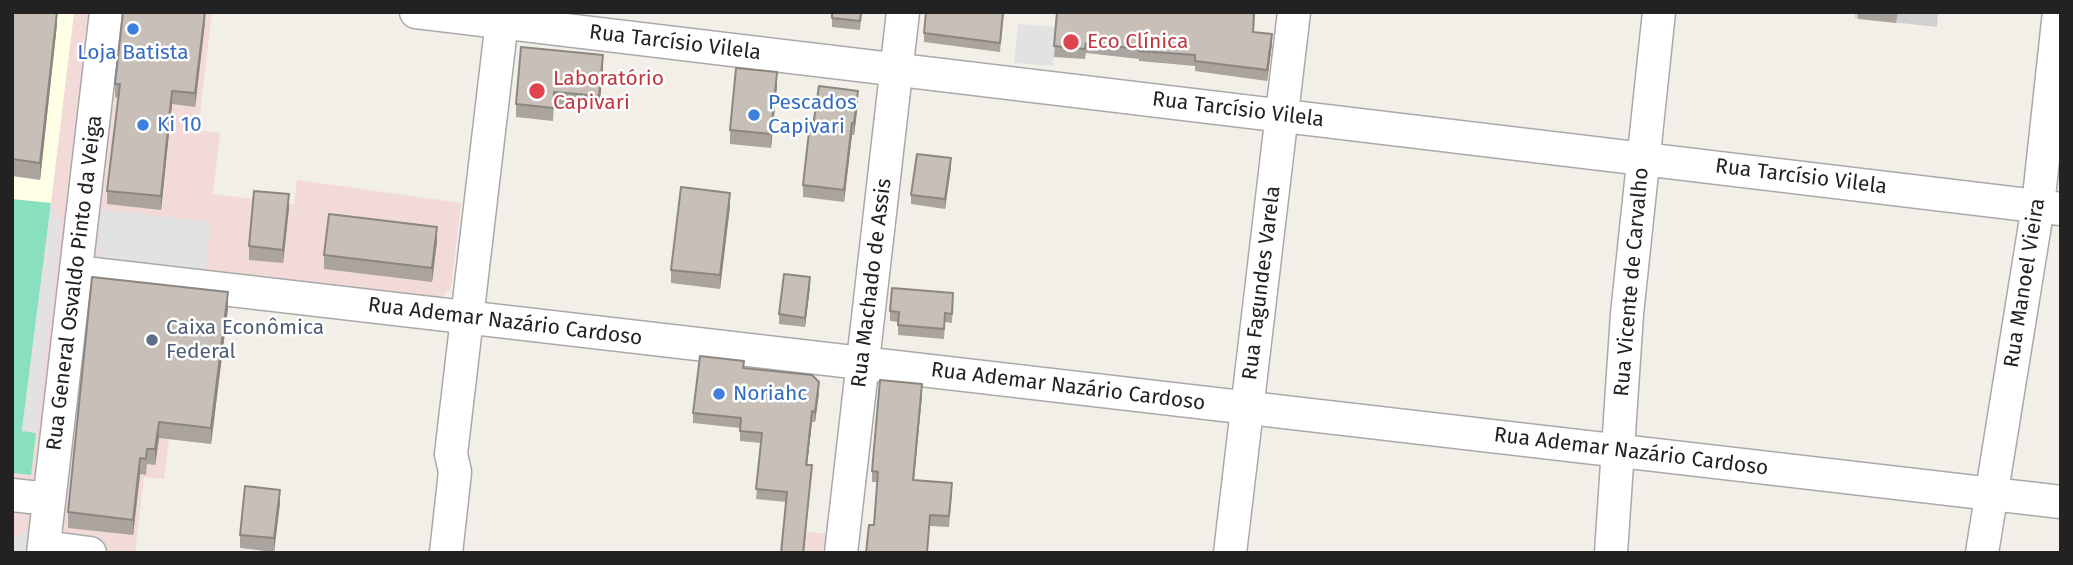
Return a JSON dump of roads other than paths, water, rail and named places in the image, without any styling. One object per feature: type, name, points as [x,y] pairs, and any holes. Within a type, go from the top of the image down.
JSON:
[{"type":"street","name":"Rua General Osvaldo Pinto da Veiga","points":[[43,550],[106,12]]},
{"type":"street","name":"Rua Tarcísio Vilela","points":[[416,12],[503,17],[897,69],[2049,207]]},
{"type":"street","name":"Rua Machado de Assis","points":[[841,553],[903,12]]},
{"type":"street","name":"Rua Fagundes Varela","points":[[1230,553],[1294,12]]},
{"type":"street","name":"Rua Vicente de Carvalho","points":[[1611,553],[1627,314],[1659,12]]},
{"type":"street","name":"Rua Manoel Vieira","points":[[1982,553],[1991,494],[2049,207],[2059,12]]},
{"type":"street","points":[[446,553],[454,472],[451,454],[503,17]]},
{"type":"street","name":"Rua Ademar Nazário Cardoso","points":[[76,272],[2061,502]]},
{"type":"street","points":[[12,495],[50,499]]},
{"type":"street","points":[[43,550],[90,553]]},
{"type":"place","name":"Loja Batista","points":[[133,29]]},
{"type":"place","name":"Eco Clínica","points":[[1071,42]]},
{"type":"place","name":"Laboratório Capivari","points":[[537,91]]},
{"type":"place","name":"Pescados Capivari","points":[[754,115]]},
{"type":"place","name":"Ki 10","points":[[143,125]]},
{"type":"place","name":"Caixa Econômica Federal","points":[[152,340]]},
{"type":"place","name":"Noriahc","points":[[719,394]]}]
